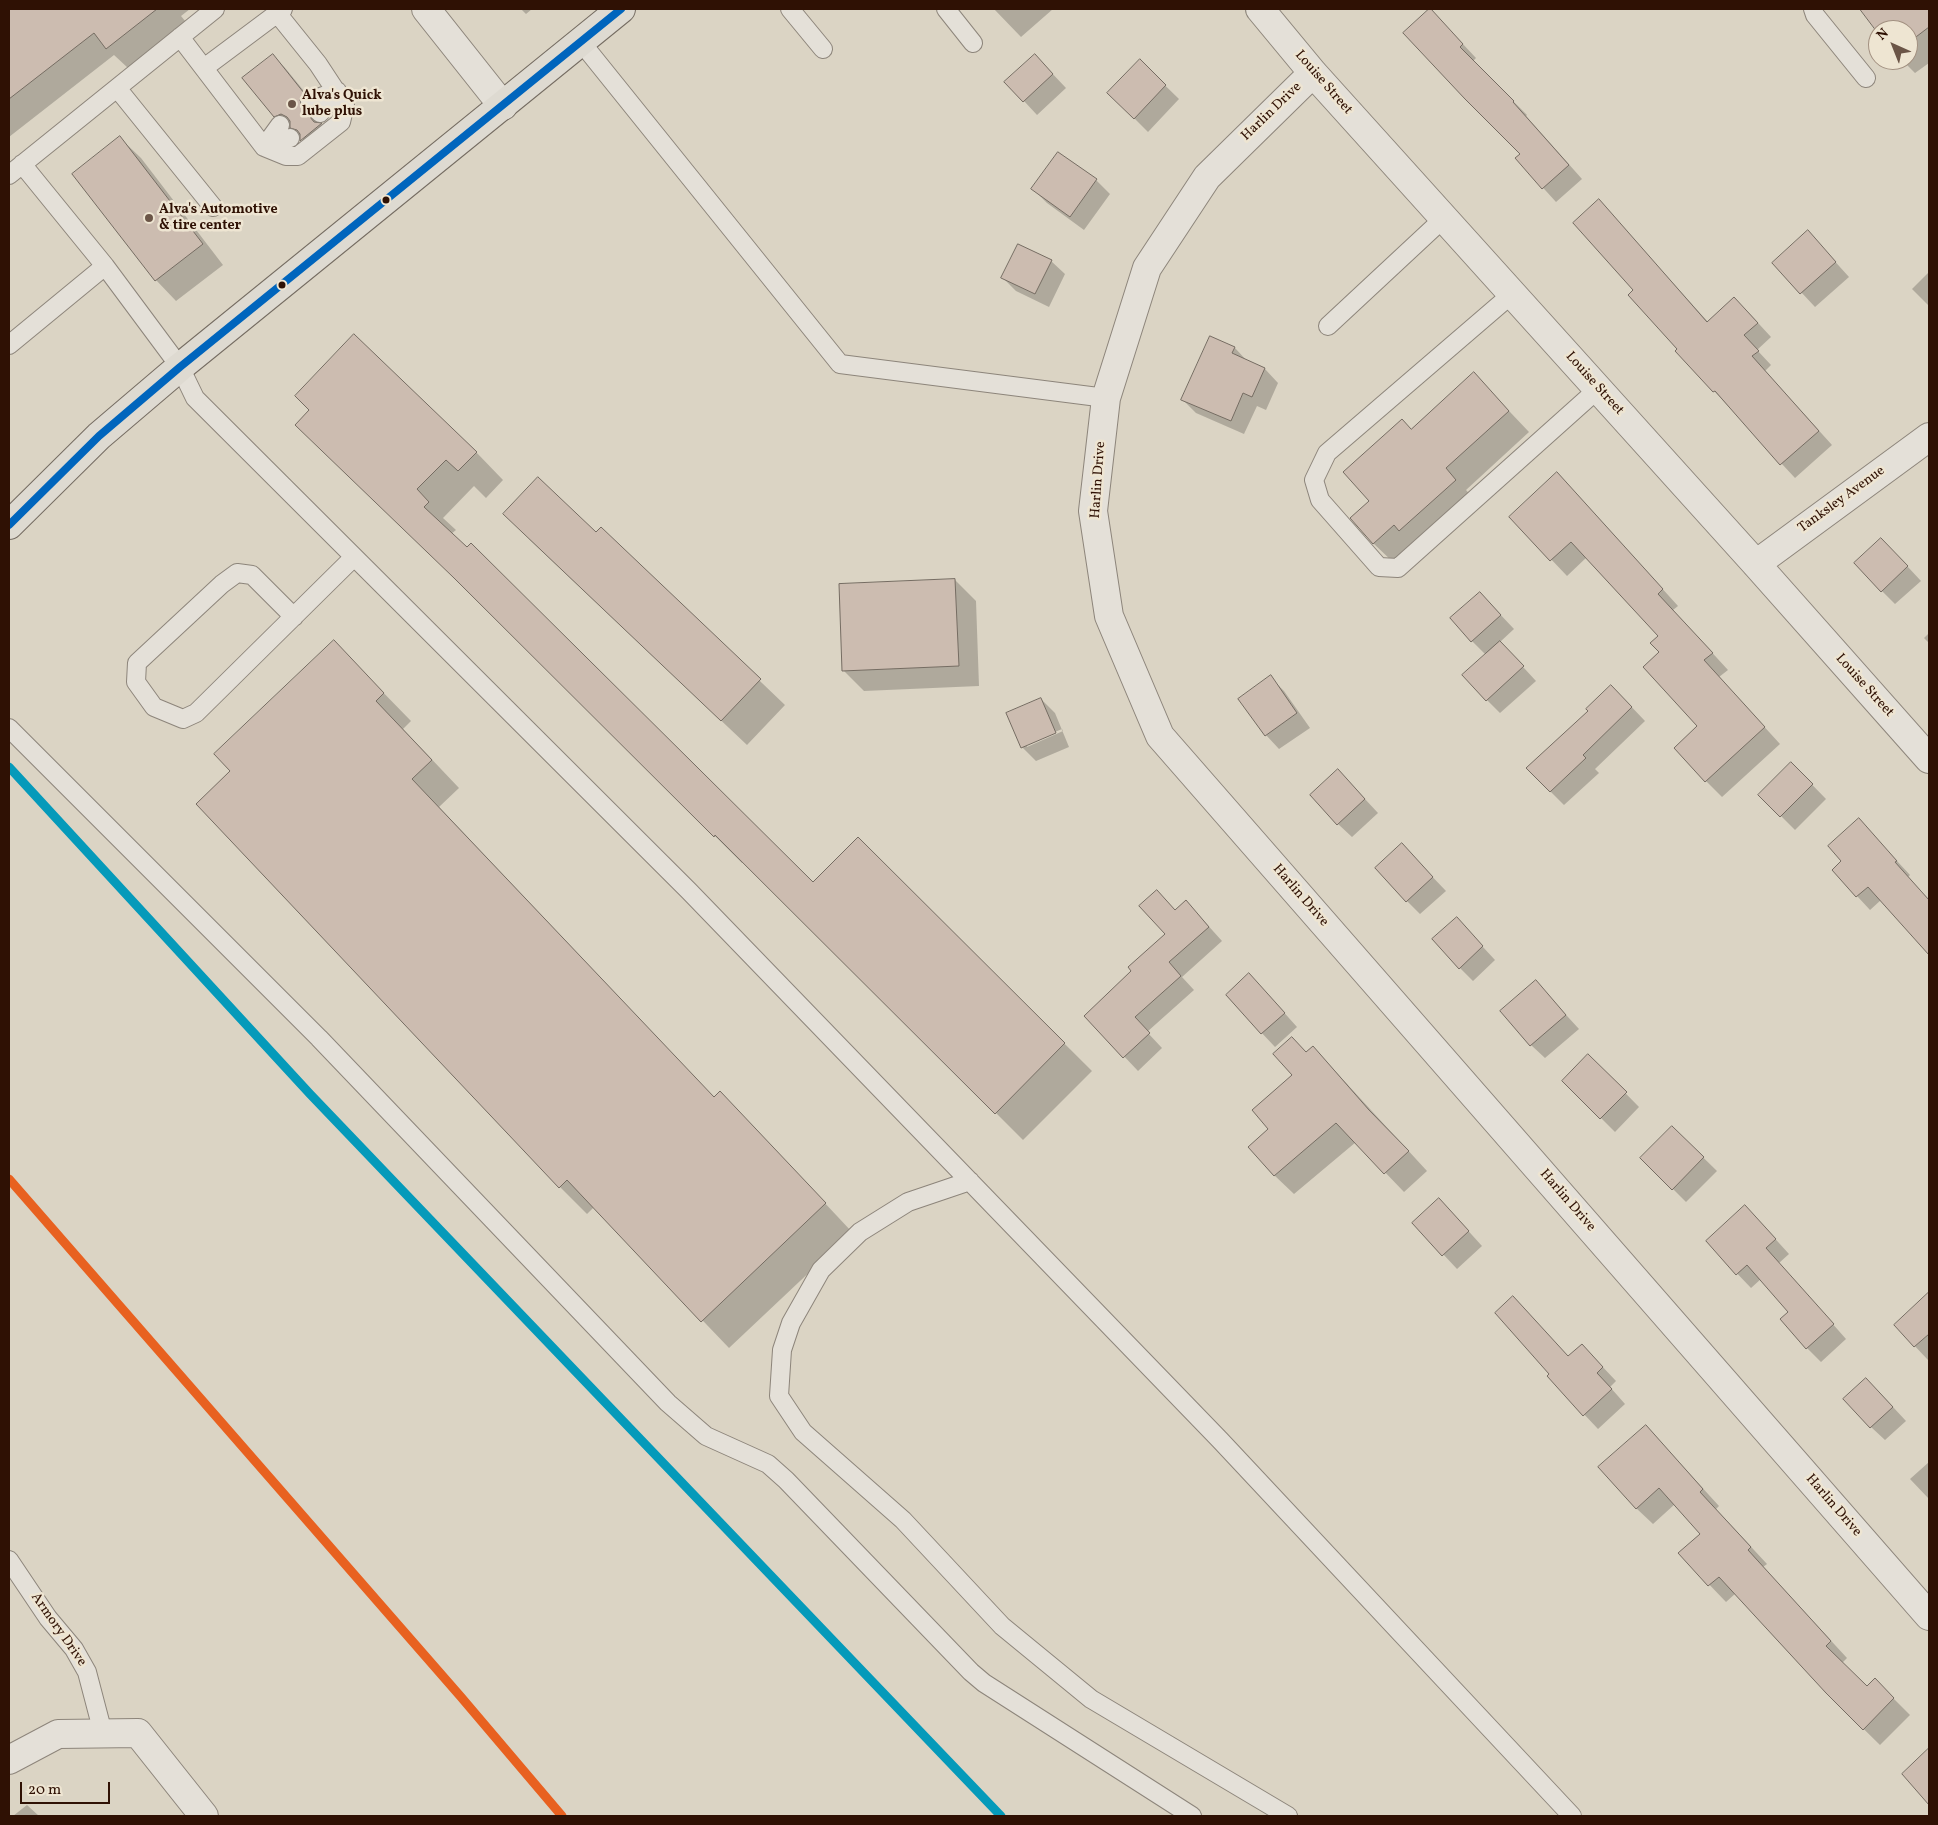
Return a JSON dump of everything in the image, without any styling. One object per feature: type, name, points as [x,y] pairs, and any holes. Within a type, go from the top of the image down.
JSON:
[{"type":"main road","points":[[9,525],[100,436],[180,366],[621,9]]},
{"type":"street","points":[[426,9],[503,106]]},
{"type":"street","name":"Louise Street","points":[[1260,9],[1312,73],[1756,564],[1929,759]]},
{"type":"street","name":"Harlin Drive","points":[[1312,73],[1206,176],[1147,268],[1106,398],[1093,511],[1109,616],[1160,736],[1929,1616]]},
{"type":"street","name":"Tanksley Avenue","points":[[1756,564],[1929,437]]},
{"type":"street","points":[[9,1760],[58,1734],[138,1733],[204,1816]]},
{"type":"lane","points":[[215,9],[16,170],[104,266],[180,366],[195,398],[689,891],[1220,1440],[1572,1816]]},
{"type":"lane","points":[[790,9],[823,48]]},
{"type":"lane","points":[[946,9],[973,43]]},
{"type":"lane","points":[[1813,9],[1815,15],[1866,78]]},
{"type":"lane","points":[[180,38],[264,147],[286,156],[298,156],[341,122],[345,105],[280,11],[204,68]]},
{"type":"lane","points":[[581,42],[840,364],[1106,398]]},
{"type":"lane","points":[[117,88],[214,207]]},
{"type":"lane","points":[[315,107],[337,91]]},
{"type":"lane","points":[[264,147],[285,131]]},
{"type":"lane","points":[[1328,326],[1444,218]]},
{"type":"lane","points":[[9,344],[104,266]]},
{"type":"lane","points":[[1512,294],[1327,453],[1314,480],[1320,500],[1379,567],[1398,568],[1598,389]]},
{"type":"lane","points":[[294,617],[252,575],[237,572],[137,663],[136,682],[154,708],[183,719],[196,713],[294,617],[354,557]]},
{"type":"lane","points":[[9,728],[319,1038],[668,1403],[706,1436],[768,1464],[786,1480],[971,1672],[984,1683],[1192,1816]]},
{"type":"lane","points":[[970,1181],[908,1202],[860,1232],[821,1270],[791,1323],[782,1350],[779,1396],[803,1432],[903,1520],[1002,1626],[1091,1699],[1288,1816]]},
{"type":"lane","name":"Armory Drive","points":[[9,1560],[48,1618],[74,1649],[87,1672],[103,1734]]},
{"type":"building","points":[[9,9],[157,9],[106,49],[94,33],[9,99]]},
{"type":"building","points":[[1429,9],[1463,44],[1460,47],[1514,101],[1569,165],[1542,189],[1515,158],[1520,154],[1403,33]]},
{"type":"building","points":[[1860,9],[1929,9],[1929,27],[1918,35],[1918,20],[1868,20]]},
{"type":"building","points":[[273,54],[304,93],[300,100],[303,109],[310,111],[310,117],[314,122],[322,123],[300,141],[300,134],[297,130],[290,128],[290,121],[287,117],[281,114],[274,117],[242,78]]},
{"type":"building","points":[[1035,54],[1053,74],[1023,102],[1004,82]]},
{"type":"building","points":[[1140,59],[1166,85],[1134,119],[1107,93]]},
{"type":"building","points":[[120,136],[203,244],[155,281],[72,174]]},
{"type":"building","points":[[1058,152],[1097,179],[1070,217],[1031,189]]},
{"type":"building","points":[[1599,199],[1707,322],[1734,297],[1758,323],[1744,335],[1759,351],[1752,356],[1819,431],[1780,465],[1715,391],[1713,392],[1675,351],[1677,349],[1628,295],[1633,290],[1573,223]]},
{"type":"building","points":[[1808,230],[1836,262],[1800,294],[1772,263]]},
{"type":"building","points":[[1018,244],[1052,260],[1035,294],[1001,278]]},
{"type":"building","points":[[354,334],[477,452],[458,471],[446,460],[417,489],[429,502],[424,507],[467,547],[471,543],[813,882],[858,837],[1065,1043],[995,1114],[454,578],[295,425],[309,410],[295,396]]},
{"type":"building","points":[[1210,336],[1235,347],[1232,353],[1265,368],[1252,397],[1243,393],[1231,421],[1181,400]]},
{"type":"building","points":[[1474,372],[1509,411],[1446,468],[1456,480],[1399,531],[1394,525],[1373,544],[1350,518],[1369,501],[1343,472],[1402,419],[1411,429]]},
{"type":"building","points":[[1557,472],[1663,589],[1658,594],[1713,653],[1704,660],[1765,727],[1705,782],[1674,748],[1697,726],[1643,667],[1659,652],[1650,643],[1658,636],[1571,542],[1550,561],[1509,517]]},
{"type":"building","points":[[538,477],[596,532],[601,527],[761,679],[721,721],[503,514]]},
{"type":"building","points":[[1881,538],[1908,566],[1881,592],[1854,563]]},
{"type":"building","points":[[955,579],[959,666],[842,671],[839,584]]},
{"type":"building","points":[[1480,592],[1501,615],[1471,642],[1450,618]]},
{"type":"building","points":[[334,640],[384,693],[376,701],[432,760],[412,779],[714,1097],[720,1091],[826,1203],[701,1322],[567,1180],[559,1188],[196,804],[230,771],[214,754]]},
{"type":"building","points":[[1500,641],[1524,666],[1486,701],[1462,675]]},
{"type":"building","points":[[1271,675],[1297,713],[1265,736],[1238,699]]},
{"type":"building","points":[[1611,685],[1632,707],[1583,755],[1586,758],[1550,792],[1526,768],[1588,711],[1586,709]]},
{"type":"building","points":[[1041,698],[1056,733],[1021,748],[1006,713]]},
{"type":"building","points":[[1791,762],[1813,784],[1780,817],[1758,795]]},
{"type":"building","points":[[1338,769],[1365,799],[1337,825],[1310,795]]},
{"type":"building","points":[[1859,818],[1929,900],[1929,955],[1868,887],[1856,897],[1832,870],[1841,861],[1828,846]]},
{"type":"building","points":[[1402,843],[1433,877],[1406,902],[1375,868]]},
{"type":"building","points":[[1157,890],[1175,910],[1186,900],[1209,927],[1169,962],[1181,976],[1135,1017],[1150,1033],[1123,1058],[1084,1016],[1131,971],[1128,967],[1165,934],[1139,906]]},
{"type":"building","points":[[1457,917],[1483,946],[1459,969],[1432,939]]},
{"type":"building","points":[[1249,973],[1285,1013],[1261,1034],[1226,995]]},
{"type":"building","points":[[1536,980],[1566,1015],[1530,1046],[1500,1011]]},
{"type":"building","points":[[1292,1037],[1306,1052],[1313,1046],[1369,1110],[1409,1151],[1384,1174],[1336,1123],[1274,1176],[1248,1147],[1268,1129],[1252,1110],[1292,1075],[1273,1054]]},
{"type":"building","points":[[1588,1054],[1627,1092],[1600,1119],[1562,1081]]},
{"type":"building","points":[[1672,1126],[1704,1157],[1672,1190],[1640,1158]]},
{"type":"building","points":[[1439,1198],[1469,1231],[1442,1256],[1412,1223]]},
{"type":"building","points":[[1745,1205],[1776,1239],[1766,1248],[1834,1324],[1806,1349],[1780,1319],[1788,1312],[1747,1265],[1736,1275],[1706,1241]]},
{"type":"building","points":[[1929,1292],[1929,1334],[1914,1347],[1894,1325]]},
{"type":"building","points":[[1513,1296],[1568,1356],[1582,1344],[1603,1367],[1597,1373],[1612,1389],[1583,1416],[1495,1313]]},
{"type":"building","points":[[1866,1378],[1893,1407],[1870,1428],[1843,1399]]},
{"type":"building","points":[[1646,1425],[1703,1489],[1700,1492],[1751,1547],[1748,1550],[1831,1641],[1826,1646],[1867,1686],[1875,1678],[1894,1698],[1863,1730],[1826,1693],[1719,1577],[1708,1586],[1678,1553],[1700,1534],[1659,1488],[1636,1509],[1598,1467]]},
{"type":"building","points":[[1929,1748],[1929,1805],[1902,1774]]},
{"type":"transit line","points":[[9,525],[99,436],[180,367],[621,9]]},
{"type":"transit line","points":[[9,767],[310,1094],[1001,1816]]},
{"type":"transit line","points":[[9,1179],[461,1697],[562,1816]]},
{"type":"place","name":"Alva's Quick lube plus","points":[[292,104]]},
{"type":"place","name":"Alva's Automotive & tire center","points":[[149,218]]}]
